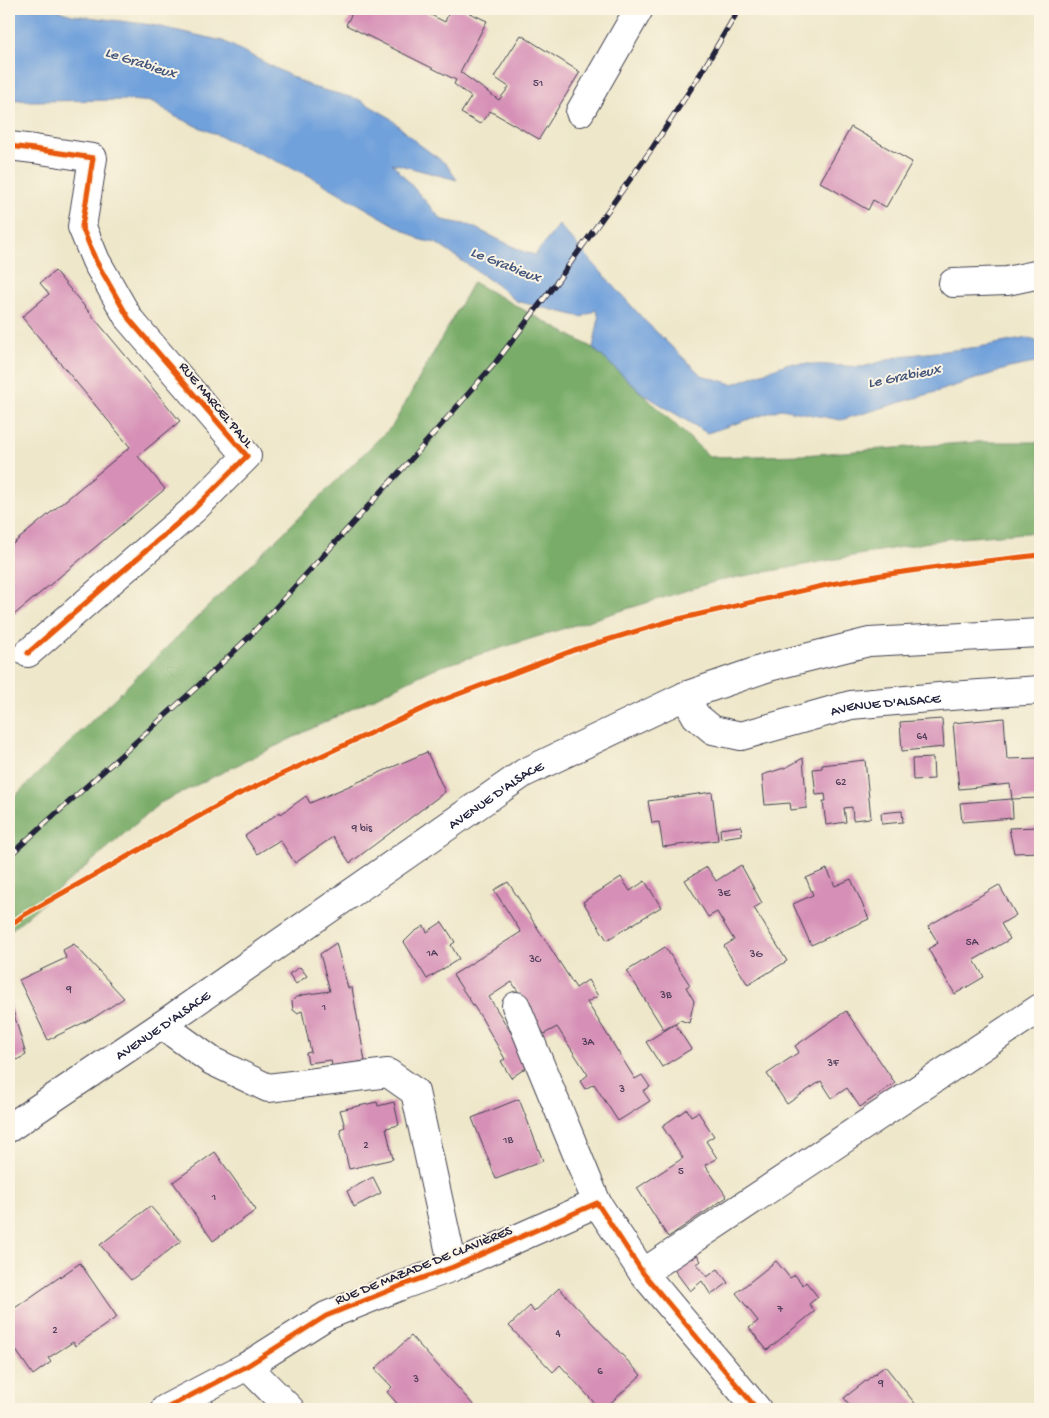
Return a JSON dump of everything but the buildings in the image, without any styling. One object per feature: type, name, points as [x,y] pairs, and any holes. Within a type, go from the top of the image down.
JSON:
[{"type":"street","points":[[580,112],[639,9]]},
{"type":"street","name":"RUE MARCEL PAUL","points":[[9,146],[34,148],[93,158],[82,227],[96,262],[130,319],[247,456],[193,510],[28,653]]},
{"type":"street","points":[[952,283],[1007,281],[1040,274]]},
{"type":"street","points":[[685,696],[769,667],[869,642],[1040,632]]},
{"type":"street","name":"AVENUE D'ALSACE","points":[[9,1128],[162,1025],[524,773],[685,696],[696,716],[713,730],[741,736],[851,705],[1040,690]]},
{"type":"street","points":[[516,1006],[597,1203],[644,1273],[757,1409]]},
{"type":"street","points":[[644,1273],[1040,1008]]},
{"type":"street","points":[[162,1025],[212,1061],[268,1088],[388,1073],[415,1092],[453,1267]]},
{"type":"street","name":"RUE DE MAZADE DE CLAVIÈRES","points":[[165,1409],[247,1366],[326,1316],[402,1285],[453,1267],[597,1203]]},
{"type":"street","points":[[247,1366],[290,1409]]},
{"type":"green space","points":[[473,282],[593,348],[710,457],[803,455],[976,442],[1040,442],[1040,532],[945,539],[717,581],[433,669],[160,803],[9,932],[9,802],[393,425]]},
{"type":"water","name":"Le Grabieux","points":[[9,9],[54,9],[72,15],[152,25],[223,41],[312,87],[358,99],[389,117],[416,142],[446,164],[457,180],[392,163],[442,220],[469,225],[524,252],[535,255],[559,225],[645,321],[701,375],[733,384],[789,363],[863,367],[901,356],[979,347],[1028,338],[1040,343],[1040,362],[1009,368],[841,420],[781,409],[707,433],[642,393],[593,348],[599,318],[596,310],[582,317],[516,301],[497,285],[436,243],[421,240],[308,175],[174,116],[154,102],[128,100],[31,101],[9,99]]},
{"type":"railway","points":[[9,856],[197,687],[248,638],[414,456],[496,362],[559,279],[653,147],[701,73],[739,9]]},
{"type":"railway","points":[[9,926],[24,915],[235,796],[435,703],[574,650],[670,621],[831,584],[960,564],[1040,555]]},
{"type":"cycle path","points":[[9,146],[93,158],[82,227],[96,261],[129,319],[247,456],[193,510],[28,653]]},
{"type":"cycle path","points":[[9,926],[24,915],[235,796],[435,703],[574,650],[670,621],[831,584],[960,564],[1040,555]]},
{"type":"cycle path","points":[[165,1409],[247,1366],[326,1316],[453,1267],[597,1203],[643,1273],[757,1409]]}]
